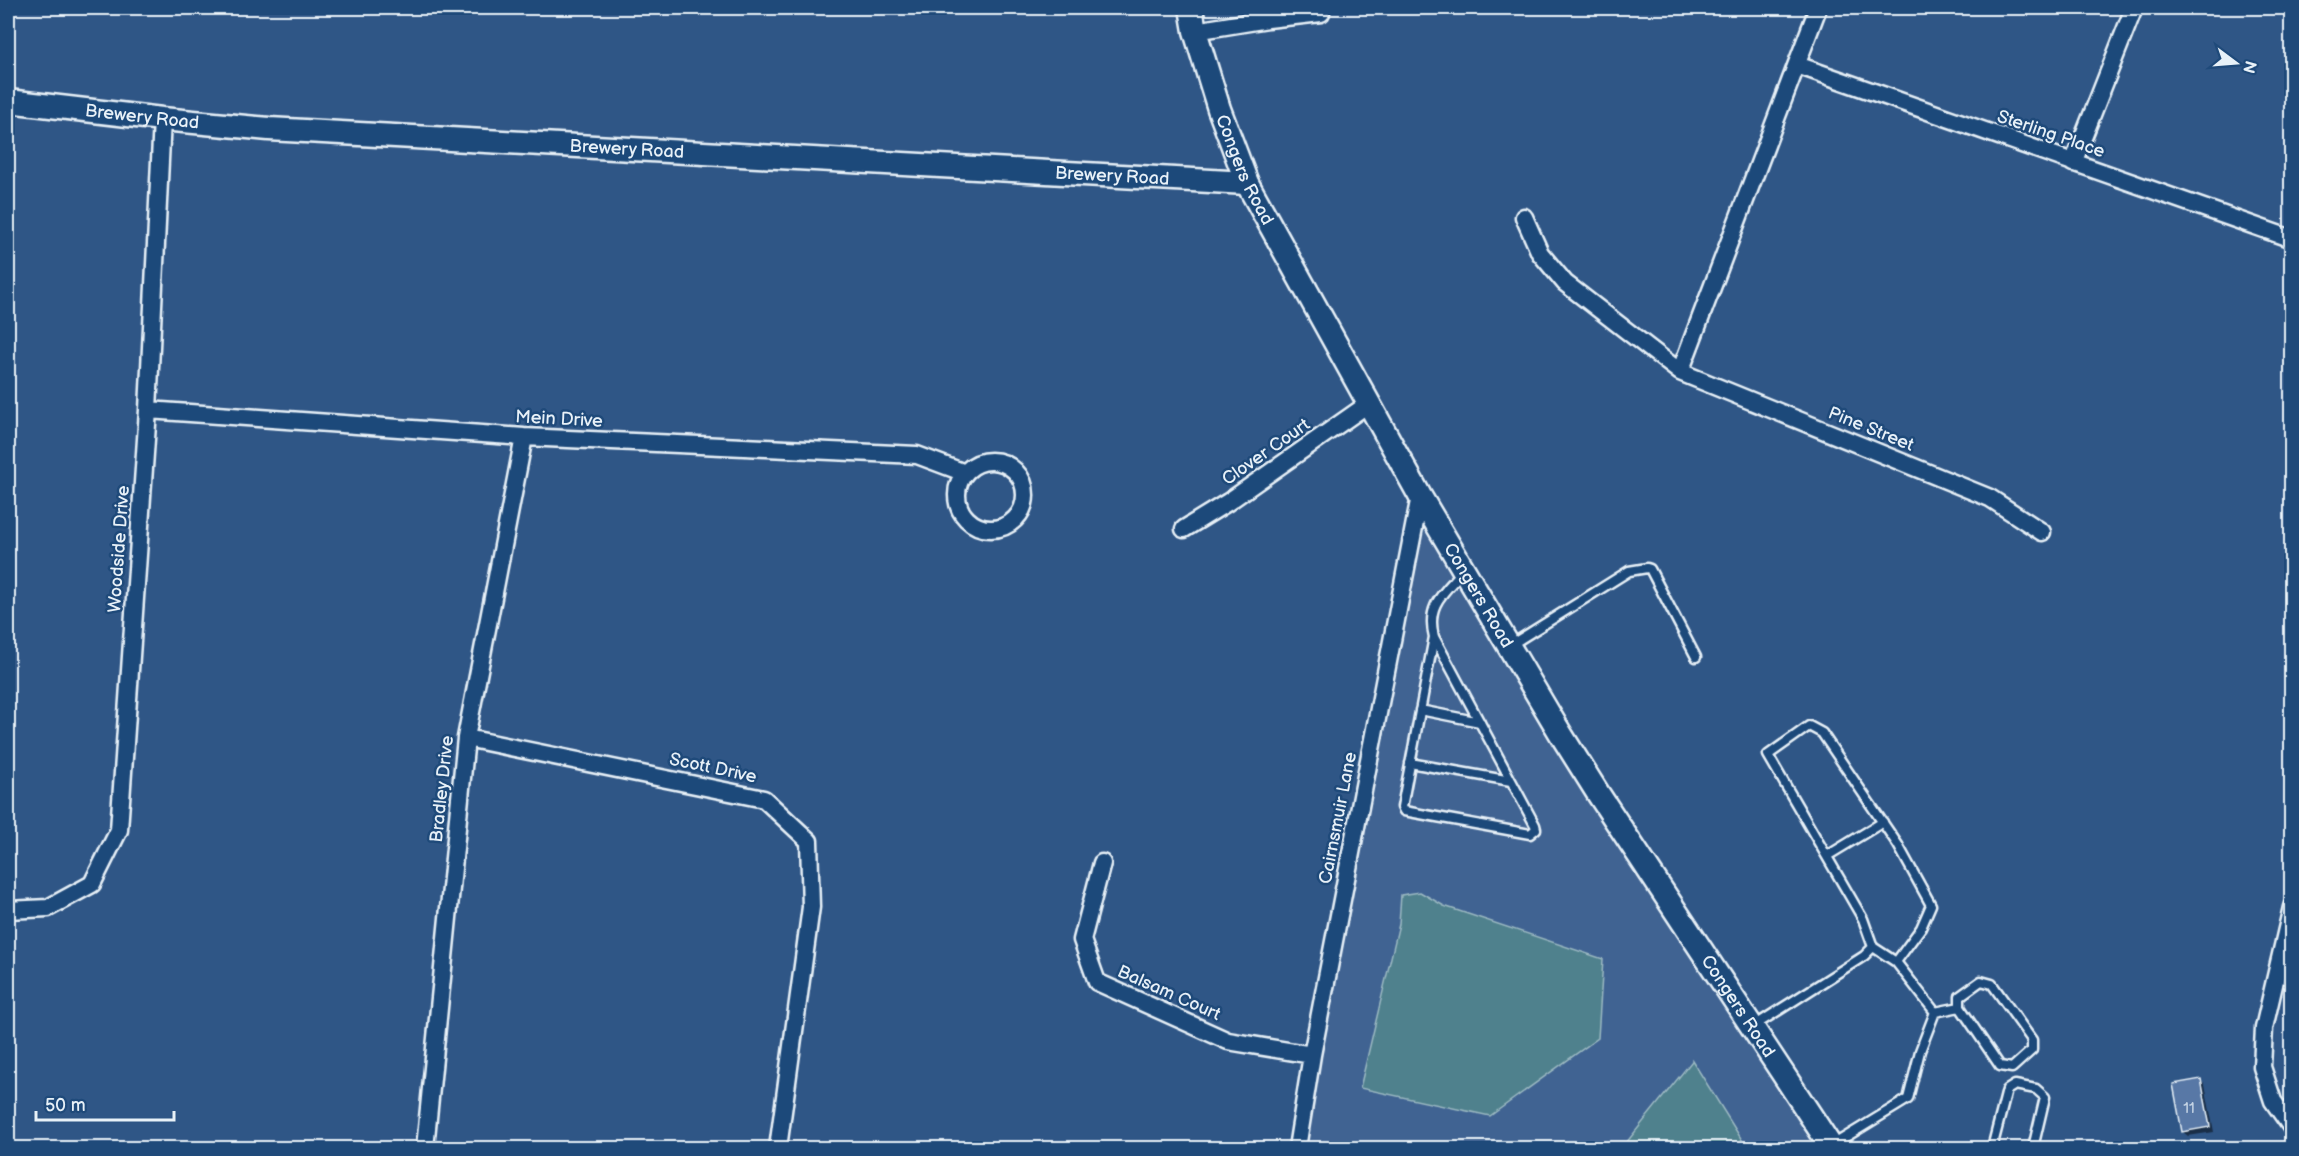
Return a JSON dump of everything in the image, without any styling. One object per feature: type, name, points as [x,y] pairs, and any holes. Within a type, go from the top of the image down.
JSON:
[{"type":"street","name":"Congers Road","points":[[1191,8],[1195,32],[1219,109],[1247,183],[1368,404],[1420,496],[1599,795],[1831,1147]]},
{"type":"street","points":[[1680,372],[1818,8]]},
{"type":"street","points":[[2073,163],[2134,8]]},
{"type":"street","points":[[1195,32],[1268,19],[1321,13]]},
{"type":"street","name":"Sterling Place","points":[[1797,65],[2292,239]]},
{"type":"street","name":"Brewery Road","points":[[8,101],[268,129],[1247,183]]},
{"type":"street","name":"Woodside Drive","points":[[8,910],[48,908],[92,884],[119,830],[148,410],[162,119]]},
{"type":"street","name":"Pine Street","points":[[1524,217],[1540,253],[1565,283],[1680,372],[1990,498],[2042,532]]},
{"type":"street","name":"Clover Court","points":[[1184,529],[1228,502],[1368,404]]},
{"type":"street","name":"Mein Drive","points":[[148,410],[524,437],[917,455],[965,473]]},
{"type":"street","name":"Bradley Drive","points":[[425,1149],[466,738],[524,437]]},
{"type":"street","points":[[984,461],[1006,464],[1015,470],[1025,490],[1025,502],[1021,513],[1014,521],[993,530],[972,523],[958,505],[959,483],[965,473],[984,461]]},
{"type":"street","name":"Cairnsmuir Lane","points":[[1297,1149],[1312,1055],[1420,496]]},
{"type":"street","name":"Scott Drive","points":[[466,738],[764,799],[808,840],[811,907],[778,1149]]},
{"type":"street","name":"Balsam Court","points":[[1102,863],[1082,940],[1097,982],[1228,1041],[1312,1055]]},
{"type":"street","points":[[2292,907],[2264,1028],[2262,1067],[2272,1101],[2292,1128]]},
{"type":"lane","points":[[1509,646],[1629,571],[1647,568],[1650,569],[1696,657]]},
{"type":"lane","points":[[1434,637],[1402,807],[1404,811],[1530,834],[1536,829],[1535,825],[1434,637],[1431,624],[1436,600],[1464,570]]},
{"type":"lane","points":[[1420,710],[1480,722]]},
{"type":"lane","points":[[1896,962],[1921,928],[1931,905],[1898,844],[1822,733],[1809,726],[1768,754],[1863,919],[1873,947],[1896,962],[1935,1012]]},
{"type":"lane","points":[[1410,764],[1511,781]]},
{"type":"lane","points":[[1827,856],[1883,822]]},
{"type":"lane","points":[[1751,1028],[1864,956],[1873,947]]},
{"type":"lane","points":[[1981,981],[1992,984],[2032,1040],[2032,1050],[2012,1068],[2000,1066],[1960,1007],[1960,996],[1981,981]]},
{"type":"lane","points":[[1935,1012],[1960,1007]]},
{"type":"lane","points":[[1831,1147],[1908,1099],[1920,1051],[1935,1012]]},
{"type":"lane","points":[[2012,1068],[2015,1085]]},
{"type":"lane","points":[[1992,1149],[2007,1090],[2015,1085],[2036,1089],[2045,1097],[2033,1149]]},
{"type":"shaded area","points":[[1420,496],[1832,1148],[1297,1148]]},
{"type":"green space","points":[[1420,892],[1444,906],[1603,959],[1598,1038],[1490,1116],[1360,1088],[1399,924],[1401,895]]},
{"type":"green space","points":[[1692,1061],[1747,1148],[1622,1148]]},
{"type":"building","points":[[2201,1079],[2210,1127],[2182,1132],[2173,1084]]}]
